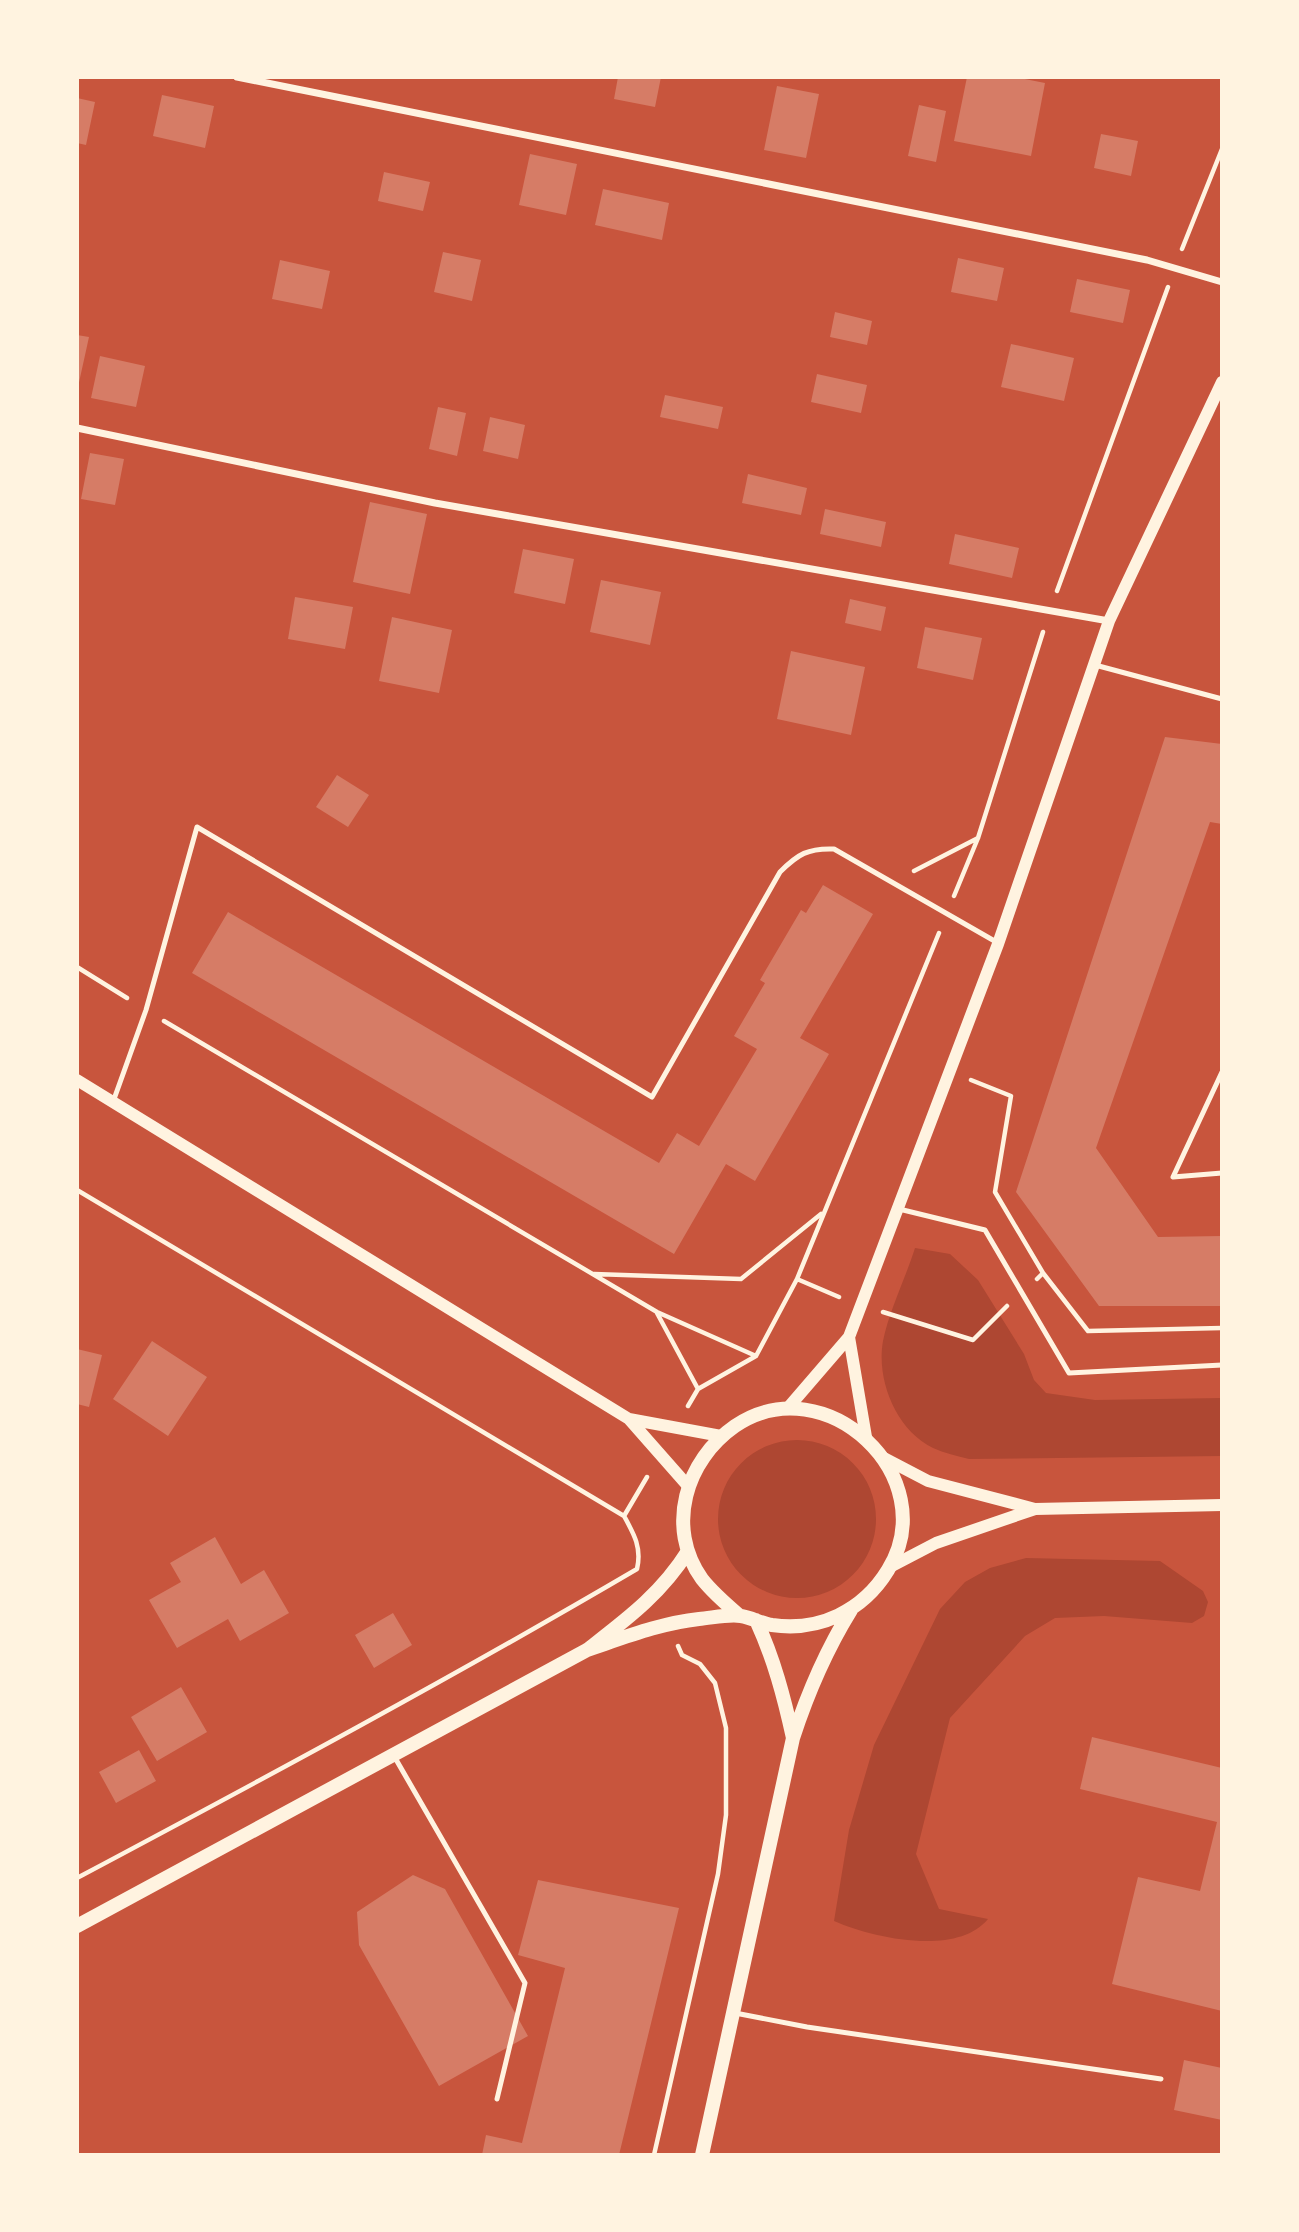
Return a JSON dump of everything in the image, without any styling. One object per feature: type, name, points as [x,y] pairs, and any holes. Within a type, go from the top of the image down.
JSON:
[{"type":"main road","points":[[587,1650],[686,1622],[740,1616],[798,1627],[826,1622],[851,1609],[873,1591],[890,1567],[900,1539],[901,1512],[897,1484],[884,1458],[866,1437],[842,1421],[824,1414],[787,1409],[763,1413],[721,1436],[701,1458],[688,1486],[684,1507],[688,1551],[701,1577],[740,1616]]},
{"type":"main road","points":[[77,1926],[587,1650],[634,1614],[669,1582],[688,1551]]},
{"type":"main road","points":[[702,2155],[793,1738],[824,1657],[851,1609]]},
{"type":"main road","points":[[756,1620],[770,1650],[782,1688],[793,1738]]},
{"type":"street","points":[[237,77],[1133,257],[1222,282]]},
{"type":"street","points":[[787,1409],[849,1337],[998,944],[1109,621],[1222,382]]},
{"type":"street","points":[[77,428],[435,503],[1109,621]]},
{"type":"street","points":[[77,1080],[629,1419],[688,1486]]},
{"type":"street","points":[[849,1337],[866,1437]]},
{"type":"street","points":[[629,1419],[721,1436]]},
{"type":"street","points":[[884,1458],[928,1481],[1035,1509],[1222,1505]]},
{"type":"street","points":[[890,1567],[936,1543],[1035,1509]]},
{"type":"lane","points":[[1095,665],[1222,699]]},
{"type":"lane","points":[[113,1102],[146,1010],[197,827],[652,1097],[780,872],[795,856],[812,848],[834,849],[998,944]]},
{"type":"lane","points":[[1222,1072],[1173,1177],[1222,1173]]},
{"type":"lane","points":[[899,1209],[985,1230],[1069,1373],[1222,1365]]},
{"type":"lane","points":[[393,1755],[525,1983],[497,2099]]},
{"type":"lane","points":[[733,2012],[807,2027],[1161,2079]]},
{"type":"path","points":[[657,1311],[698,1389],[755,1356],[797,1279],[978,838],[1050,610],[1175,268],[1222,149]]},
{"type":"path","points":[[892,883],[978,838]]},
{"type":"path","points":[[77,967],[657,1311],[755,1356]]},
{"type":"path","points":[[951,1072],[1011,1096],[995,1192],[1043,1273],[1088,1331],[1222,1328]]},
{"type":"path","points":[[77,1190],[624,1516],[638,1542],[640,1559],[637,1569],[531,1631],[388,1712],[77,1878]]},
{"type":"path","points":[[593,1274],[741,1279],[822,1213]]},
{"type":"path","points":[[797,1279],[859,1305],[973,1340],[1021,1291],[1043,1273]]},
{"type":"path","points":[[654,2155],[718,1874],[726,1815],[726,1728],[715,1683],[700,1664],[682,1655]]},
{"type":"shaded area","points":[[915,1248],[950,1254],[978,1280],[1024,1354],[1034,1380],[1046,1393],[1095,1400],[1222,1398],[1222,1456],[969,1459],[937,1450],[920,1440],[899,1417],[891,1402],[882,1356],[889,1318]]},
{"type":"shaded area","points":[[797,1440],[827,1446],[853,1463],[870,1489],[876,1519],[870,1549],[853,1575],[827,1592],[797,1598],[767,1592],[741,1575],[724,1549],[718,1519],[724,1489],[741,1463],[767,1446]]},
{"type":"shaded area","points":[[1026,1558],[1160,1561],[1203,1591],[1208,1602],[1204,1616],[1192,1623],[1104,1616],[1055,1618],[1025,1636],[950,1718],[916,1854],[939,1909],[988,1919],[974,1931],[956,1938],[914,1941],[870,1933],[834,1921],[849,1830],[874,1745],[940,1609],[965,1582],[990,1568]]},
{"type":"building","points":[[618,77],[661,77],[655,107],[614,99]]},
{"type":"building","points":[[967,77],[1015,77],[1045,83],[1031,156],[954,141]]},
{"type":"building","points":[[777,86],[819,94],[806,158],[764,150]]},
{"type":"building","points":[[162,95],[214,106],[205,148],[153,136]]},
{"type":"building","points":[[77,98],[95,102],[86,145],[77,143]]},
{"type":"building","points":[[919,105],[946,111],[936,162],[908,156]]},
{"type":"building","points":[[1101,134],[1138,141],[1131,176],[1094,168]]},
{"type":"building","points":[[530,154],[577,164],[566,215],[519,205]]},
{"type":"building","points":[[384,172],[430,182],[423,211],[378,201]]},
{"type":"building","points":[[603,189],[669,203],[662,240],[595,225]]},
{"type":"building","points":[[443,252],[481,260],[472,301],[434,292]]},
{"type":"building","points":[[958,258],[1004,268],[997,301],[951,292]]},
{"type":"building","points":[[280,260],[330,271],[322,309],[272,299]]},
{"type":"building","points":[[1077,279],[1130,290],[1123,323],[1070,312]]},
{"type":"building","points":[[835,312],[872,321],[867,345],[830,337]]},
{"type":"building","points":[[77,335],[89,337],[78,387],[77,387]]},
{"type":"building","points":[[1011,344],[1074,358],[1064,401],[1001,387]]},
{"type":"building","points":[[100,356],[145,366],[136,407],[91,398]]},
{"type":"building","points":[[817,374],[867,385],[861,413],[811,402]]},
{"type":"building","points":[[665,395],[723,407],[718,429],[660,417]]},
{"type":"building","points":[[438,407],[466,413],[457,456],[429,449]]},
{"type":"building","points":[[490,417],[525,425],[518,459],[483,451]]},
{"type":"building","points":[[90,453],[124,459],[115,505],[81,499]]},
{"type":"building","points":[[748,474],[807,488],[801,515],[742,503]]},
{"type":"building","points":[[370,502],[427,514],[410,594],[353,582]]},
{"type":"building","points":[[825,509],[886,522],[881,547],[820,534]]},
{"type":"building","points":[[955,534],[1019,548],[1012,578],[949,564]]},
{"type":"building","points":[[523,549],[574,559],[565,604],[514,593]]},
{"type":"building","points":[[601,580],[661,592],[650,645],[590,632]]},
{"type":"building","points":[[295,597],[353,607],[345,649],[288,639]]},
{"type":"building","points":[[850,599],[886,607],[881,631],[845,623]]},
{"type":"building","points":[[392,617],[452,630],[439,693],[379,681]]},
{"type":"building","points":[[925,627],[982,638],[973,680],[917,668]]},
{"type":"building","points":[[791,651],[865,667],[851,735],[777,719]]},
{"type":"building","points":[[1165,737],[1222,744],[1222,824],[1210,822],[1096,1148],[1158,1237],[1222,1236],[1222,1306],[1099,1306],[1016,1192]]},
{"type":"building","points":[[337,775],[369,795],[348,827],[316,807]]},
{"type":"building","points":[[823,885],[873,914],[800,1038],[829,1054],[755,1181],[726,1164],[674,1254],[192,973],[228,912],[659,1163],[677,1133],[699,1146],[757,1049],[734,1036],[765,983],[760,980],[801,910],[806,913]]},
{"type":"building","points":[[152,1341],[207,1377],[168,1436],[113,1399]]},
{"type":"building","points":[[77,1349],[102,1355],[89,1407],[77,1404]]},
{"type":"building","points":[[215,1537],[241,1584],[264,1570],[289,1613],[240,1641],[228,1619],[177,1648],[149,1600],[181,1582],[170,1563]]},
{"type":"building","points":[[393,1613],[412,1645],[374,1668],[355,1635]]},
{"type":"building","points":[[181,1687],[207,1732],[157,1761],[131,1717]]},
{"type":"building","points":[[1092,1737],[1222,1768],[1222,2011],[1112,1984],[1138,1877],[1200,1891],[1217,1822],[1080,1789]]},
{"type":"building","points":[[139,1750],[156,1781],[116,1803],[99,1772]]},
{"type":"building","points":[[413,1875],[445,1889],[528,2036],[439,2086],[359,1945],[357,1912]]},
{"type":"building","points":[[538,1880],[679,1908],[619,2155],[482,2155],[486,2135],[522,2143],[565,1968],[518,1955]]},
{"type":"building","points":[[1184,2060],[1222,2068],[1222,2120],[1174,2110]]}]
